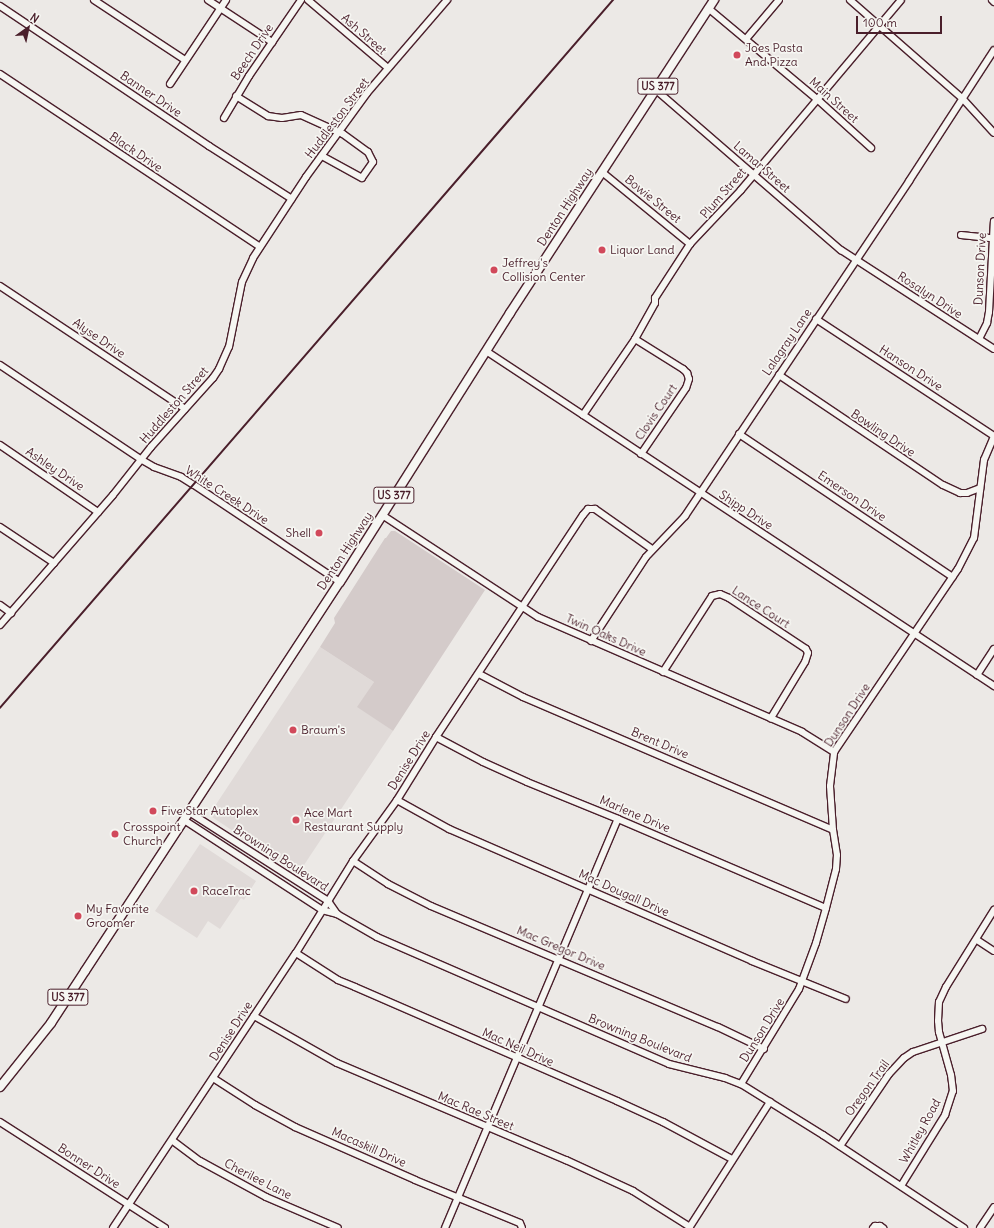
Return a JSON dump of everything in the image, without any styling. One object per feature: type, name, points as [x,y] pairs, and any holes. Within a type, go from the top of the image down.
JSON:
[{"type":"main road","name":"Denton Highway","points":[[0,1087],[51,1023],[340,582],[486,351],[714,0]]},
{"type":"street","points":[[94,0],[186,60]]},
{"type":"street","points":[[208,0],[272,42]]},
{"type":"street","points":[[170,84],[226,0]]},
{"type":"street","name":"Beech Drive","points":[[224,118],[236,96],[301,0]]},
{"type":"street","name":"Ash Street","points":[[308,0],[388,68]]},
{"type":"street","name":"Huddleston Street","points":[[0,625],[219,369],[232,335],[242,282],[260,247],[339,132],[388,68],[447,0]]},
{"type":"street","points":[[746,39],[779,0]]},
{"type":"street","points":[[850,0],[962,98],[994,133]]},
{"type":"street","name":"Plum Street","points":[[583,415],[635,339],[655,303],[655,298],[690,244],[706,229],[754,174],[901,0]]},
{"type":"street","name":"Banner Drive","points":[[0,6],[209,146],[292,199]]},
{"type":"street","name":"Main Street","points":[[708,8],[817,98],[871,148]]},
{"type":"street","name":"Lalagray Lane","points":[[591,641],[652,549],[677,525],[700,493],[855,259],[909,181],[994,50]]},
{"type":"street","name":"Black Drive","points":[[0,74],[260,247]]},
{"type":"street","name":"Lamar Street","points":[[656,90],[841,250],[855,259]]},
{"type":"street","points":[[236,96],[268,116],[282,118],[301,116],[339,132],[356,142],[368,152],[373,162],[362,178],[322,156]]},
{"type":"street","name":"Bowie Street","points":[[602,172],[690,244]]},
{"type":"street","name":"Dunson Drive","points":[[979,339],[988,323],[994,221]]},
{"type":"street","points":[[961,235],[992,238]]},
{"type":"street","name":"Rosalyn Drive","points":[[855,259],[994,349]]},
{"type":"street","name":"Alyse Drive","points":[[0,286],[185,409]]},
{"type":"street","name":"Hanson Drive","points":[[816,319],[994,437]]},
{"type":"street","name":"Clovis Court","points":[[635,339],[683,369],[687,373],[689,379],[686,388],[642,454]]},
{"type":"street","name":"Shipp Drive","points":[[486,351],[994,686]]},
{"type":"street","name":"White Creek Drive","points":[[0,365],[142,460],[154,467],[181,477],[194,485],[340,582]]},
{"type":"street","name":"Bowling Drive","points":[[779,375],[943,485],[960,493],[967,493],[980,488]]},
{"type":"street","name":"Emerson Drive","points":[[739,434],[953,577]]},
{"type":"street","name":"Dunson Drive","points":[[741,1084],[764,1049],[802,982],[826,908],[836,869],[837,856],[833,830],[830,786],[834,752],[953,577],[974,538],[984,460],[994,437]]},
{"type":"street","name":"Ashley Drive","points":[[0,445],[98,512]]},
{"type":"street","name":"Denise Drive","points":[[113,1228],[173,1141],[296,953],[353,861],[397,800],[436,737],[588,509],[595,508],[652,549]]},
{"type":"street","name":"Twin Oaks Drive","points":[[382,515],[538,617],[802,732],[834,752]]},
{"type":"street","points":[[0,527],[54,563]]},
{"type":"street","name":"Lance Court","points":[[662,672],[712,596],[720,594],[729,598],[799,645],[808,653],[805,662],[771,718]]},
{"type":"street","points":[[0,605],[11,612]]},
{"type":"street","points":[[977,675],[994,649]]},
{"type":"street","name":"Brent Drive","points":[[479,674],[523,697],[833,830]]},
{"type":"street","name":"Marlene Drive","points":[[436,737],[514,777],[618,819],[826,908]]},
{"type":"street","name":"Mac Dougall Drive","points":[[397,800],[449,828],[802,982],[846,999]]},
{"type":"street","name":"Browning Boulevard","points":[[189,812],[328,901],[337,914]]},
{"type":"street","points":[[445,1228],[618,819]]},
{"type":"street","name":"Browning Boulevard","points":[[184,820],[322,910],[337,914],[377,937],[669,1064],[725,1078],[741,1084],[840,1146],[964,1228]]},
{"type":"street","points":[[247,861],[252,852]]},
{"type":"street","name":"Mac Gregor Drive","points":[[353,861],[409,895],[718,1027],[764,1049]]},
{"type":"street","name":"Whitley Road","points":[[901,1186],[945,1115],[953,1091],[951,1075],[938,1021],[939,1002],[946,987],[977,940],[994,910]]},
{"type":"street","points":[[977,940],[994,951]]},
{"type":"street","name":"Mac Neil Drive","points":[[296,953],[349,985],[656,1119],[732,1159]]},
{"type":"street","name":"Mac Rae Street","points":[[254,1016],[337,1063],[566,1160],[633,1191],[689,1228]]},
{"type":"street","name":"Oregon Trail","points":[[840,1146],[889,1074],[904,1058],[913,1052],[982,1029]]},
{"type":"street","name":"Macaskill Drive","points":[[213,1078],[254,1105],[295,1127],[458,1197],[522,1227]]},
{"type":"street","points":[[689,1228],[770,1102]]},
{"type":"street","name":"Bonner Drive","points":[[0,1122],[165,1228]]},
{"type":"street","name":"Cherilee Lane","points":[[173,1141],[200,1161],[266,1197],[338,1228]]},
{"type":"street","points":[[980,1228],[994,1207]]},
{"type":"street","points":[[873,1228],[875,1226],[880,1226],[883,1228]]},
{"type":"shaded area","points":[[391,531],[395,531],[485,590],[393,731],[357,707],[374,682],[320,647],[335,623],[334,618]]},
{"type":"shaded area","points":[[320,647],[374,682],[358,707],[393,731],[298,874],[209,815]]},
{"type":"shaded area","points":[[200,844],[256,881],[244,900],[241,898],[220,929],[208,921],[197,938],[155,911]]},
{"type":"railway","points":[[0,708],[613,0]]},
{"type":"place","name":"Joes Pasta And Pizza","points":[[737,55]]},
{"type":"place","name":"Liquor Land","points":[[602,250]]},
{"type":"place","name":"Jeffrey's Collision Center","points":[[494,270]]},
{"type":"place","name":"Shell","points":[[319,533]]},
{"type":"place","name":"Braum's","points":[[293,730]]},
{"type":"place","name":"Five Star Autoplex","points":[[153,811]]},
{"type":"place","name":"Ace Mart Restaurant Supply","points":[[296,820]]},
{"type":"place","name":"Crosspoint Church","points":[[115,834]]},
{"type":"place","name":"RaceTrac","points":[[194,891]]},
{"type":"place","name":"My Favorite Groomer","points":[[78,916]]}]
